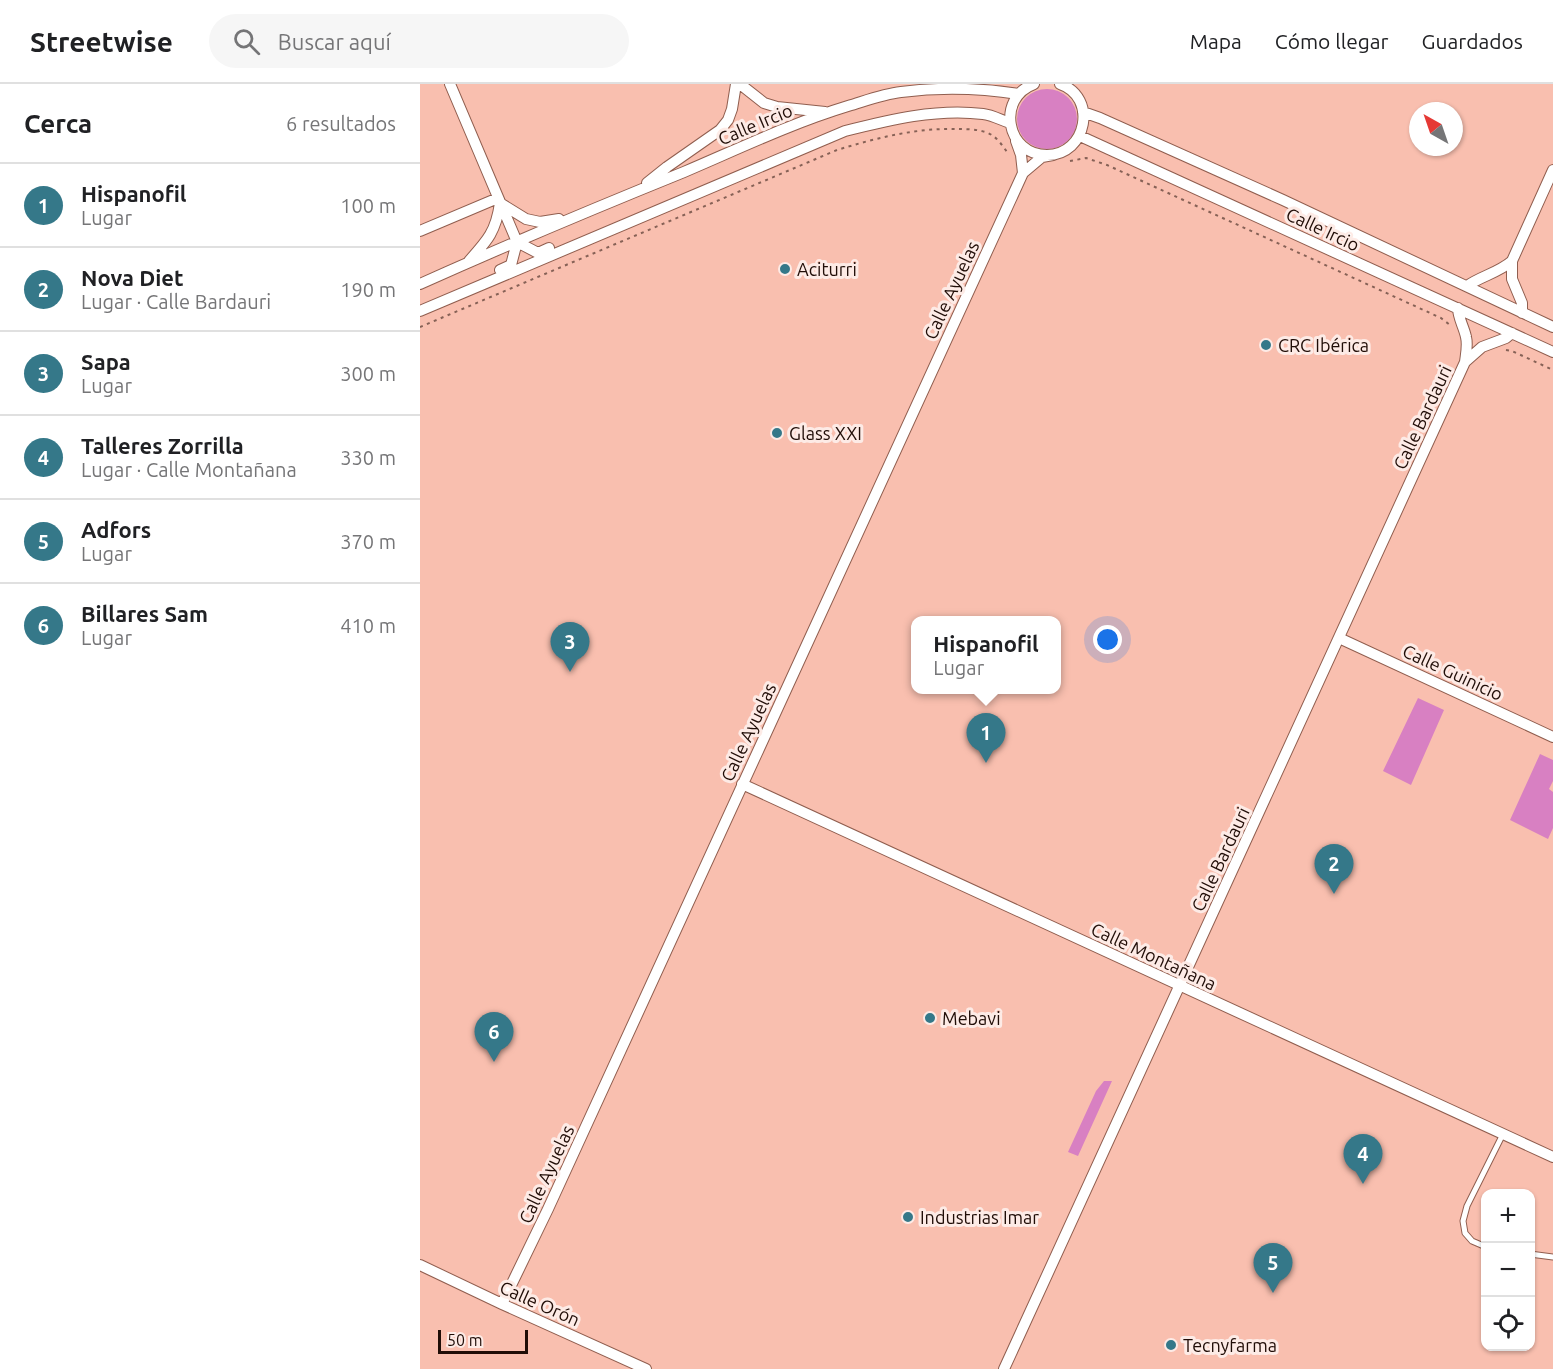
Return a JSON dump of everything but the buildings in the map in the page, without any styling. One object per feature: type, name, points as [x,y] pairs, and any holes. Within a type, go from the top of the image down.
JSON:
[{"type":"street","points":[[450,84],[517,242],[511,265],[466,284],[458,295]]},
{"type":"street","points":[[638,191],[667,167],[720,130],[728,120],[738,84],[764,104],[828,112]]},
{"type":"street","points":[[1023,173],[1021,155],[1010,123],[1010,112],[1019,94],[1035,84]]},
{"type":"street","points":[[1060,84],[1074,93],[1082,107]]},
{"type":"street","points":[[1023,173],[1042,157],[1064,152],[1080,136],[1084,124],[1076,84]]},
{"type":"street","name":"Calle Ircio","points":[[420,284],[574,217],[828,112],[900,92],[978,89],[1019,94]]},
{"type":"street","name":"Calle Ircio","points":[[1082,107],[1100,118],[1283,200],[1553,327]]},
{"type":"street","points":[[420,311],[844,131],[929,114],[985,114],[1010,123]]},
{"type":"street","name":"Calle Ircio","points":[[1080,136],[1553,352]]},
{"type":"street","points":[[1015,138],[1021,145],[1036,154],[1053,155]]},
{"type":"street","points":[[1467,286],[1475,280],[1503,269],[1512,261],[1553,171]]},
{"type":"street","name":"Calle Ayuelas","points":[[502,1304],[548,1209],[1023,173]]},
{"type":"street","points":[[499,200],[526,219],[540,222],[574,217]]},
{"type":"street","points":[[420,231],[499,200]]},
{"type":"street","points":[[466,264],[492,235],[498,219],[499,200]]},
{"type":"street","points":[[517,242],[538,253],[588,231],[600,234]]},
{"type":"street","points":[[1512,261],[1512,279],[1522,303],[1522,313]]},
{"type":"street","name":"Calle Bardauri","points":[[1004,1369],[1466,362],[1466,334],[1458,316],[1458,308]]},
{"type":"street","name":"Calle Bardauri","points":[[1466,362],[1482,347],[1506,338],[1512,333]]},
{"type":"street","name":"Calle Guinicio","points":[[1339,638],[1553,737]]},
{"type":"street","name":"Calle Montañana","points":[[742,784],[1553,1157]]},
{"type":"street","name":"Calle Orón","points":[[420,1265],[646,1369]]},
{"type":"lane","points":[[1481,1245],[1472,1241],[1465,1233],[1464,1221],[1467,1206],[1503,1134]]},
{"type":"lane","points":[[1535,1255],[1553,1257]]},
{"type":"shaded area","points":[[1047,89],[1068,98],[1077,119],[1068,140],[1047,149],[1026,140],[1017,119],[1026,98]]},
{"type":"shaded area","points":[[1418,698],[1444,710],[1411,785],[1383,771]]},
{"type":"shaded area","points":[[1540,754],[1553,760],[1553,781],[1549,789],[1553,792],[1553,828],[1548,839],[1510,820]]},
{"type":"shaded area","points":[[1104,1081],[1112,1081],[1078,1156],[1068,1152],[1096,1091]]},
{"type":"place","name":"Aciturri","points":[[785,269]]},
{"type":"place","name":"CRC Ibérica","points":[[1266,345]]},
{"type":"place","name":"Glass XXI","points":[[777,433]]},
{"type":"place","name":"Sapa","points":[[570,672]]},
{"type":"place","name":"Hispanofil","points":[[986,763]]},
{"type":"place","name":"Nova Diet","points":[[1334,894]]},
{"type":"place","name":"Mebavi","points":[[930,1018]]},
{"type":"place","name":"Billares Sam","points":[[494,1062]]},
{"type":"place","name":"Talleres Zorrilla","points":[[1363,1184]]},
{"type":"place","name":"Industrias Imar","points":[[908,1217]]},
{"type":"place","name":"Adfors","points":[[1273,1293]]},
{"type":"place","name":"Tecnyfarma","points":[[1171,1345]]}]
